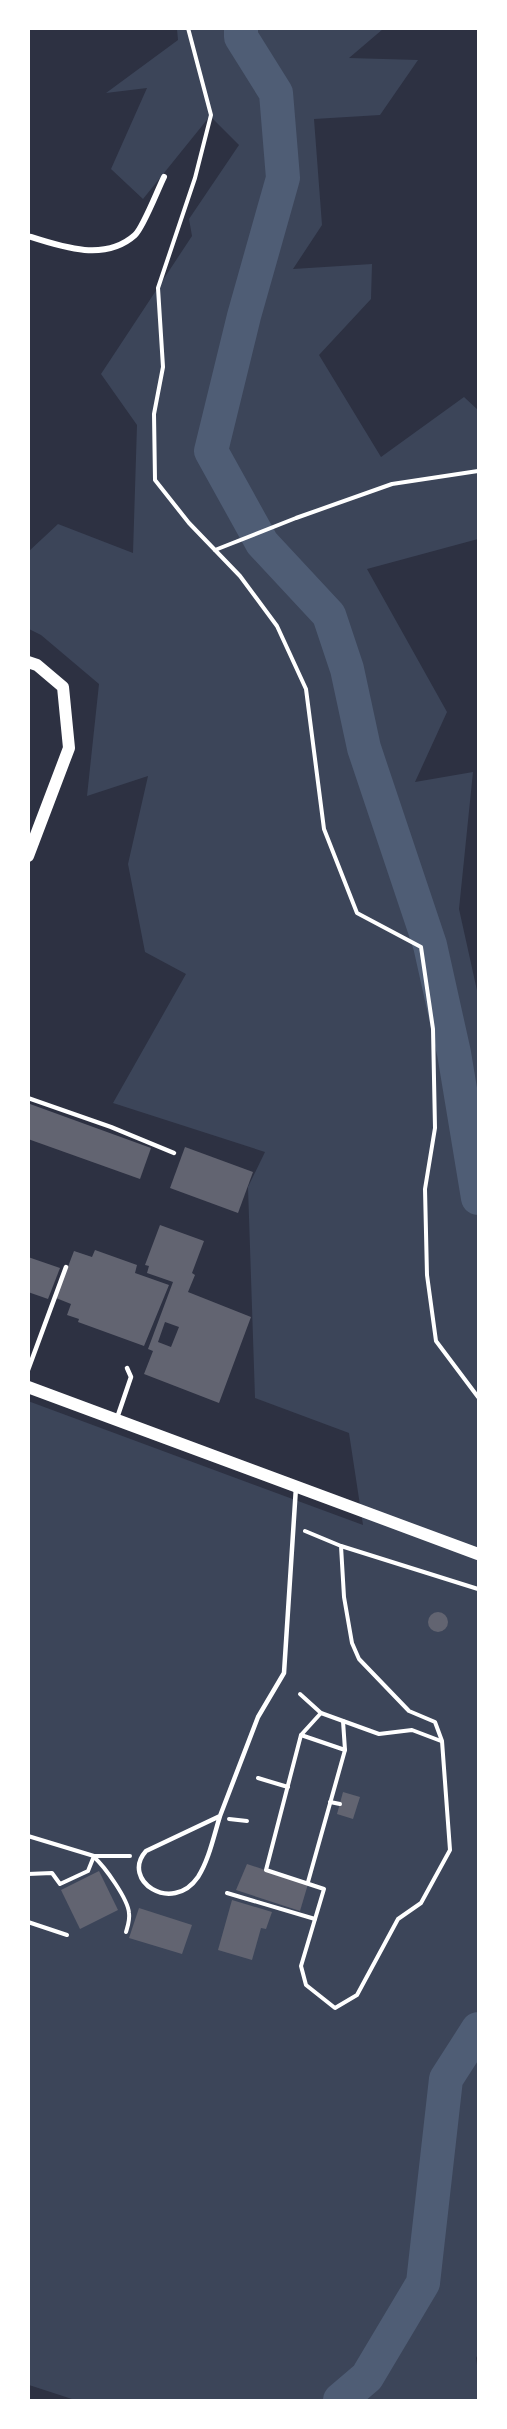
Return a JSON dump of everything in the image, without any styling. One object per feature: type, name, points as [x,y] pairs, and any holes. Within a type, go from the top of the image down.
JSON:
[{"type":"main road","points":[[28,662],[37,665],[63,687],[69,748],[28,856]]},
{"type":"main road","points":[[28,1387],[478,1554]]},
{"type":"street","points":[[28,236],[73,249],[105,251],[136,235],[164,177]]},
{"type":"lane","points":[[28,1098],[111,1127],[174,1153]]},
{"type":"lane","points":[[28,1370],[66,1267]]},
{"type":"lane","points":[[116,1420],[131,1377],[128,1368]]},
{"type":"lane","points":[[220,1816],[146,1851],[142,1857],[141,1875],[147,1886],[158,1893],[173,1894],[193,1883],[201,1871],[258,1718],[284,1673],[296,1487]]},
{"type":"path","points":[[188,28],[211,115],[195,178],[158,288],[163,367],[154,414],[155,480],[189,523],[240,576],[277,626],[306,689],[324,829],[357,914],[421,946],[433,1029],[435,1117],[425,1189],[427,1275],[436,1341],[478,1397]]},
{"type":"path","points":[[215,550],[392,484],[478,471]]},
{"type":"path","points":[[305,1531],[341,1546],[478,1589]]},
{"type":"path","points":[[321,1713],[302,1735],[266,1870],[324,1889],[301,1966],[306,1985],[335,2008],[357,1995],[398,1919],[421,1903],[450,1850],[442,1741],[435,1722],[409,1711],[371,1673],[355,1652],[344,1597],[341,1546]]},
{"type":"path","points":[[300,1694],[321,1713],[379,1734],[412,1730],[442,1741]]},
{"type":"path","points":[[308,1882],[345,1750],[343,1722]]},
{"type":"path","points":[[302,1735],[345,1750]]},
{"type":"path","points":[[258,1778],[288,1787]]},
{"type":"path","points":[[330,1802],[340,1804]]},
{"type":"path","points":[[231,1819],[247,1821]]},
{"type":"path","points":[[28,1836],[94,1856],[123,1856]]},
{"type":"path","points":[[28,1874],[52,1873],[60,1884],[88,1871],[94,1856]]},
{"type":"path","points":[[94,1856],[110,1874],[127,1903],[130,1915],[126,1932]]},
{"type":"path","points":[[227,1893],[315,1919]]},
{"type":"path","points":[[28,1922],[67,1935]]},
{"type":"shaded area","points":[[177,29],[383,29],[349,58],[418,60],[380,115],[314,119],[322,225],[293,269],[372,264],[371,299],[319,355],[381,457],[464,397],[478,410],[478,539],[367,569],[447,712],[415,782],[473,772],[459,909],[478,995],[478,2354],[476,2358],[478,2400],[75,2400],[29,2385],[28,1401],[363,1525],[349,1433],[255,1398],[248,1187],[265,1152],[113,1103],[186,974],[145,952],[128,864],[148,776],[87,796],[99,684],[41,635],[29,629],[28,552],[58,524],[133,553],[137,425],[101,374],[192,236],[189,219],[239,145],[210,116],[143,199],[111,169],[147,88],[106,93],[178,40]]},
{"type":"building","points":[[28,1105],[151,1148],[140,1179],[28,1139]]},
{"type":"building","points":[[185,1147],[253,1172],[238,1213],[170,1188]]},
{"type":"building","points":[[160,1225],[204,1241],[192,1273],[195,1275],[188,1292],[251,1317],[219,1403],[144,1374],[153,1351],[148,1349],[173,1282],[147,1273],[149,1266],[145,1265]],"holes":[[[165,1322],[179,1327],[171,1347],[158,1342]]]},
{"type":"building","points":[[95,1250],[137,1265],[135,1273],[169,1285],[144,1346],[78,1322],[79,1319],[67,1315],[71,1304],[56,1298],[74,1251],[92,1257]]},
{"type":"building","points":[[28,1257],[60,1268],[48,1299],[28,1292]]},
{"type":"building","points":[[438,1612],[445,1615],[448,1622],[445,1629],[438,1632],[431,1629],[428,1622],[431,1615]]},
{"type":"building","points":[[343,1792],[360,1797],[353,1819],[337,1814]]},
{"type":"building","points":[[247,1864],[308,1884],[300,1911],[236,1890]]},
{"type":"building","points":[[99,1871],[118,1910],[80,1929],[61,1890]]},
{"type":"building","points":[[232,1900],[272,1912],[266,1929],[261,1928],[252,1960],[218,1950]]},
{"type":"building","points":[[139,1908],[192,1925],[182,1954],[129,1938]]},
{"type":"waterway","points":[[241,28],[241,37],[276,93],[283,178],[244,316],[211,451],[262,543],[329,615],[347,669],[364,748],[430,945],[454,1053],[478,1198]]},
{"type":"waterway","points":[[340,2400],[367,2377],[423,2283],[446,2079],[478,2029]]}]
